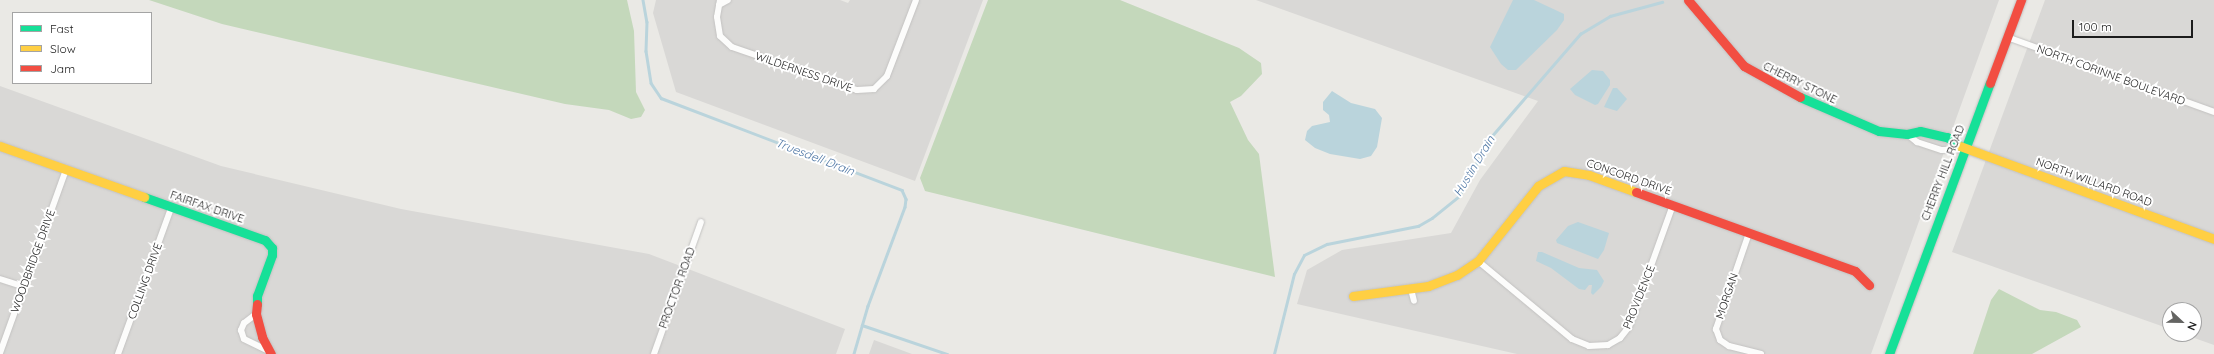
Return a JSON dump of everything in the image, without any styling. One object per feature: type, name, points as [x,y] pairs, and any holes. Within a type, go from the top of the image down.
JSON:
[{"type":"street","name":"WILDERNESS DRIVE","points":[[728,0],[719,2],[717,17],[720,36],[732,47],[857,90],[874,88],[887,76],[916,0]]},
{"type":"street","name":"CHERRY STONE","points":[[1688,0],[1734,56],[1760,78],[1871,128],[1907,134],[1920,131],[1947,137],[1965,149]]},
{"type":"street","name":"CHERRY HILL ROAD","points":[[1889,354],[2021,0]]},
{"type":"street","name":"NORTH CORINNE BOULEVARD","points":[[2007,37],[2214,112]]},
{"type":"street","name":"CHERRY STONE","points":[[1907,134],[1917,142],[1942,150],[1965,149]]},
{"type":"street","name":"FAIRFAX DRIVE","points":[[0,146],[171,208],[259,237],[268,243],[272,255],[257,296],[256,314],[262,337],[270,353]]},
{"type":"street","name":"NORTH WILLARD ROAD","points":[[1965,149],[2214,239]]},
{"type":"street","name":"WOODBRIDGE DRIVE","points":[[0,353],[66,170]]},
{"type":"street","name":"CONCORD DRIVE","points":[[1353,296],[1411,289],[1445,281],[1478,261],[1538,186],[1555,174],[1564,171],[1581,173],[1855,271],[1869,284]]},
{"type":"street","name":"PROVIDENCE","points":[[1478,261],[1572,339],[1589,346],[1608,345],[1620,338],[1629,327],[1672,205]]},
{"type":"street","name":"COLLING DRIVE","points":[[118,354],[171,208]]},
{"type":"street","name":"PROCTOR ROAD","points":[[654,354],[701,222]]},
{"type":"street","name":"MORGAN","points":[[1749,233],[1716,329],[1723,343],[1761,354]]},
{"type":"street","points":[[0,279],[24,287]]},
{"type":"street","points":[[1411,289],[1414,301]]},
{"type":"street","name":"FAIRFAX DRIVE","points":[[256,314],[244,323],[241,330],[244,339],[270,353]]},
{"type":"shaded area","points":[[656,0],[840,0],[848,3],[850,0],[983,0],[915,181],[676,92],[653,13]]},
{"type":"shaded area","points":[[1256,0],[1999,0],[1871,354],[1517,354],[1297,304],[1307,270],[1342,250],[1451,233],[1480,180],[1538,101]]},
{"type":"shaded area","points":[[2045,0],[2214,0],[2214,345],[2202,341],[2202,302],[2162,302],[2162,326],[1952,252]]},
{"type":"shaded area","points":[[0,86],[221,166],[401,209],[649,254],[845,329],[836,354],[0,354]]},
{"type":"shaded area","points":[[874,340],[912,354],[869,354]]},
{"type":"green space","points":[[149,0],[627,0],[634,31],[636,92],[645,110],[641,117],[631,119],[609,110],[565,104],[222,24]]},
{"type":"green space","points":[[988,0],[1120,0],[1239,48],[1261,63],[1262,74],[1241,96],[1230,102],[1248,140],[1259,154],[1275,277],[925,191],[920,178]]},
{"type":"green space","points":[[1999,289],[2040,310],[2056,312],[2077,320],[2081,327],[2032,354],[1973,354],[1991,300]]},
{"type":"water","points":[[1513,0],[1534,0],[1564,14],[1564,20],[1557,30],[1516,70],[1508,70],[1501,64],[1490,47]]},
{"type":"water","points":[[1592,70],[1603,71],[1610,80],[1610,85],[1598,104],[1595,105],[1575,95],[1570,89]]},
{"type":"water","points":[[1613,88],[1617,88],[1627,99],[1617,111],[1604,107]]},
{"type":"water","points":[[1332,91],[1351,103],[1375,109],[1382,118],[1377,147],[1371,156],[1360,159],[1330,154],[1315,148],[1305,140],[1307,131],[1312,126],[1330,122],[1329,115],[1323,110],[1323,102]]},
{"type":"water","points":[[1578,222],[1609,233],[1604,250],[1598,259],[1557,243],[1556,240],[1568,226]]},
{"type":"water","points":[[1538,252],[1542,252],[1579,268],[1597,270],[1604,281],[1601,287],[1593,295],[1591,293],[1592,285],[1589,285],[1585,290],[1579,289],[1551,268],[1536,261]]},
{"type":"waterway","name":"Truesdell Drain","points":[[643,0],[647,22],[646,51],[651,83],[661,98],[902,190],[906,199],[905,207],[868,306],[854,354]]},
{"type":"waterway","name":"Hustin Drain","points":[[1274,354],[1294,274],[1304,255],[1327,244],[1418,226],[1432,218],[1459,196],[1490,138],[1580,34],[1610,16],[1662,2]]},
{"type":"waterway","name":"Hustin Drain","points":[[862,325],[947,354]]},
{"type":"traffic: fast","points":[[1889,354],[1990,83]]},
{"type":"traffic: fast","points":[[1800,97],[1879,131],[1907,134],[1920,131],[1947,137],[1960,146]]},
{"type":"traffic: fast","points":[[144,197],[265,240],[272,248],[272,255],[257,296],[257,304]]},
{"type":"traffic: slow","points":[[0,146],[144,197]]},
{"type":"traffic: slow","points":[[1960,146],[2214,239]]},
{"type":"traffic: slow","points":[[1353,296],[1428,286],[1457,275],[1478,261],[1538,186],[1564,171],[1589,175],[1636,192]]},
{"type":"traffic: jam","points":[[1688,0],[1744,66],[1800,97]]},
{"type":"traffic: jam","points":[[1990,83],[2021,0]]},
{"type":"traffic: jam","points":[[1636,192],[1855,271],[1869,285]]},
{"type":"traffic: jam","points":[[257,304],[256,314],[262,337],[271,354]]}]
